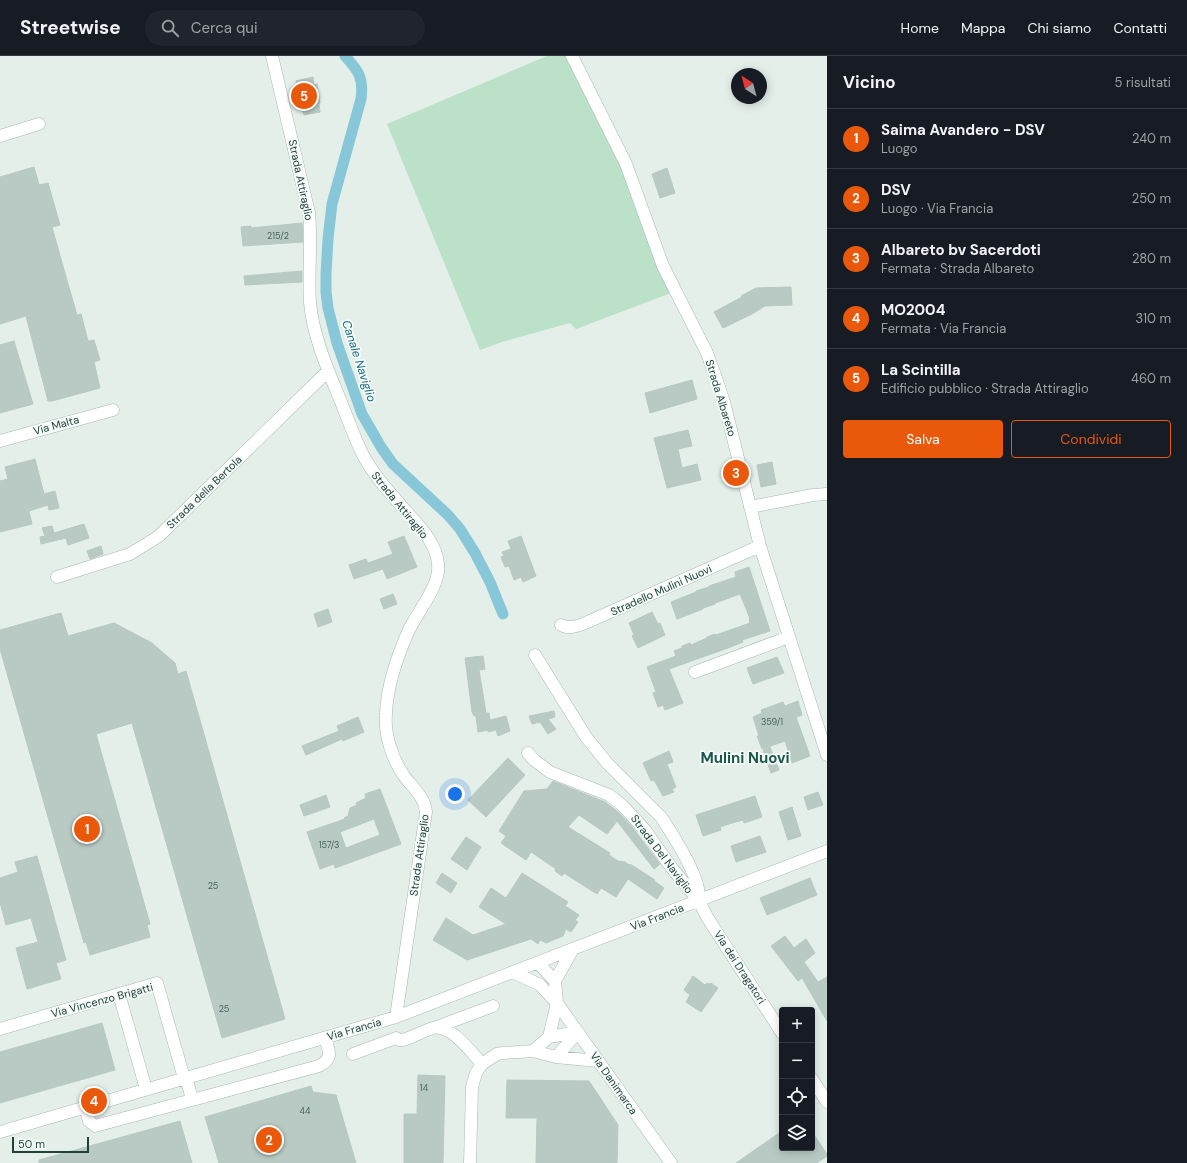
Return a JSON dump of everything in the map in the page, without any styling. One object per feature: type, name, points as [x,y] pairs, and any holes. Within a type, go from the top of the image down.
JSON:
[{"type":"street","name":"Strada Attiraglio","points":[[272,56],[309,213],[311,238],[310,303],[316,337],[328,371],[367,462],[378,478],[424,532],[433,548],[438,564],[435,581],[408,632],[396,665],[388,693],[385,716],[390,743],[395,759],[404,775],[424,800],[426,812],[396,1017]]},
{"type":"street","name":"Strada Albareto","points":[[572,56],[626,164],[663,266],[707,353],[724,402],[760,546],[827,755]]},
{"type":"street","points":[[0,136],[39,124]]},
{"type":"street","name":"Strada della Bertola","points":[[57,577],[130,554],[159,536],[328,371]]},
{"type":"street","name":"Via Malta","points":[[0,441],[113,410]]},
{"type":"street","points":[[750,507],[813,495],[827,494]]},
{"type":"street","name":"Stradello Mulini Nuovi","points":[[561,625],[568,628],[573,628],[760,546]]},
{"type":"street","points":[[694,672],[789,637]]},
{"type":"street","points":[[535,655],[586,737],[608,764],[661,817],[666,824],[681,849],[694,878],[698,888],[699,901]]},
{"type":"street","name":"Strada Del Naviglio","points":[[528,752],[534,760],[550,772],[609,795],[623,806],[645,830],[671,867],[699,901],[827,851]]},
{"type":"street","name":"Via Francia","points":[[0,1132],[396,1017],[699,901]]},
{"type":"street","name":"Via dei Dragatori","points":[[699,901],[707,917],[779,1028]]},
{"type":"street","points":[[549,1037],[557,1003],[555,981],[573,949]]},
{"type":"street","points":[[538,963],[555,981]]},
{"type":"street","points":[[538,963],[540,985]]},
{"type":"street","name":"Via Danimarca","points":[[513,972],[540,985],[557,1003],[671,1163]]},
{"type":"street","name":"Via Vincenzo Brigatti","points":[[0,1029],[157,983],[184,1078]]},
{"type":"street","points":[[119,994],[146,1089]]},
{"type":"street","points":[[353,1054],[396,1038],[399,1040],[408,1039],[433,1028],[493,1006]]},
{"type":"street","points":[[433,1028],[443,1028],[450,1031],[482,1064]]},
{"type":"street","points":[[533,1051],[549,1037],[578,1032]]},
{"type":"street","points":[[556,1057],[578,1032]]},
{"type":"street","points":[[85,1107],[90,1121],[95,1126],[319,1066],[324,1063],[330,1054],[325,1038]]},
{"type":"street","points":[[470,1163],[472,1087],[476,1073],[482,1064],[496,1054],[533,1051],[556,1057],[598,1060]]},
{"type":"street","points":[[184,1078],[188,1084],[192,1100]]},
{"type":"street","points":[[815,1084],[827,1102]]},
{"type":"green space","points":[[547,56],[565,56],[623,170],[671,293],[576,329],[570,323],[502,342],[480,350],[387,124]]},
{"type":"building","points":[[313,77],[314,85],[317,84],[320,112],[304,115],[302,108],[300,109],[295,89],[298,89],[296,81]]},
{"type":"building","points":[[34,167],[39,185],[48,183],[60,225],[52,227],[77,315],[81,314],[88,341],[94,340],[100,360],[94,362],[100,388],[52,401],[48,401],[26,316],[0,324],[0,177]]},
{"type":"building","points":[[667,168],[675,193],[660,198],[652,174]]},
{"type":"building","points":[[302,223],[303,242],[243,246],[241,227],[251,226],[251,228]]},
{"type":"building","points":[[302,271],[302,282],[245,285],[244,276]]},
{"type":"building","points":[[791,287],[792,305],[765,306],[723,328],[714,312],[756,288]]},
{"type":"building","points":[[14,341],[33,404],[0,413],[0,345]]},
{"type":"building","points":[[692,380],[697,399],[650,413],[645,393]]},
{"type":"building","points":[[688,430],[692,446],[678,449],[682,468],[697,464],[701,480],[667,488],[654,438]]},
{"type":"building","points":[[35,459],[44,494],[55,491],[59,508],[49,510],[48,505],[29,511],[32,524],[0,532],[0,481],[8,479],[5,467]]},
{"type":"building","points":[[772,462],[776,484],[761,487],[757,465]]},
{"type":"building","points":[[84,524],[89,538],[68,545],[66,538],[41,544],[40,537],[45,536],[42,528],[52,526],[54,533]]},
{"type":"building","points":[[404,536],[417,567],[387,579],[383,569],[354,579],[349,565],[366,559],[368,563],[393,554],[388,542]]},
{"type":"building","points":[[521,536],[536,576],[523,582],[521,577],[514,580],[509,566],[505,567],[501,557],[504,556],[502,552],[511,549],[508,541]]},
{"type":"building","points":[[101,546],[103,554],[90,559],[87,551]]},
{"type":"building","points":[[749,567],[770,631],[742,640],[743,642],[728,648],[669,669],[683,703],[665,710],[663,705],[658,707],[653,693],[656,692],[647,667],[676,656],[674,651],[682,648],[682,646],[690,643],[691,645],[715,634],[716,635],[750,623],[750,619],[740,594],[677,619],[671,602],[709,586],[736,577],[735,572]]},
{"type":"building","points":[[393,594],[397,604],[384,609],[380,599]]},
{"type":"building","points":[[328,609],[332,622],[318,627],[314,614]]},
{"type":"building","points":[[652,612],[658,624],[660,623],[665,635],[638,648],[632,636],[634,635],[629,623]]},
{"type":"building","points":[[61,613],[68,636],[114,623],[152,643],[175,663],[178,674],[186,671],[285,1019],[222,1038],[132,723],[96,734],[150,924],[147,925],[150,937],[90,955],[86,942],[84,943],[0,649],[0,630]]},
{"type":"building","points":[[483,656],[485,669],[479,670],[486,713],[489,713],[490,720],[506,716],[510,731],[498,736],[496,730],[478,732],[476,716],[474,716],[472,712],[465,658]]},
{"type":"building","points":[[777,657],[784,673],[753,684],[747,668]]},
{"type":"building","points":[[798,701],[802,715],[796,717],[810,756],[792,763],[785,741],[762,749],[757,736],[759,736],[753,717],[762,713],[761,710],[783,702],[785,706]]},
{"type":"building","points":[[554,711],[555,717],[548,719],[556,729],[548,734],[540,722],[532,724],[529,716]]},
{"type":"building","points":[[358,717],[364,732],[343,741],[342,739],[306,755],[302,746],[339,731],[337,726]]},
{"type":"building","points":[[770,747],[779,770],[771,773],[763,750]]},
{"type":"building","points":[[669,751],[673,762],[667,764],[676,787],[672,789],[674,792],[663,796],[654,780],[651,781],[643,763]]},
{"type":"building","points":[[508,758],[525,775],[486,817],[468,800]]},
{"type":"building","points":[[553,781],[605,802],[618,812],[633,828],[660,864],[654,869],[617,821],[607,834],[579,815],[568,827],[610,853],[609,855],[618,861],[625,862],[629,865],[630,864],[655,880],[654,881],[664,888],[657,899],[628,879],[616,897],[601,888],[597,894],[564,873],[562,876],[555,871],[556,869],[531,852],[526,860],[501,843],[506,836],[499,831],[524,791],[547,789]]},
{"type":"building","points":[[380,789],[401,844],[335,868],[334,864],[320,869],[307,832],[345,819],[344,818],[348,816],[350,808],[366,798],[365,794]],"holes":[[[374,819],[380,835],[346,848],[340,832]]]},
{"type":"building","points":[[818,792],[823,805],[808,810],[804,797]]},
{"type":"building","points":[[326,795],[330,807],[304,816],[300,805]]},
{"type":"building","points":[[755,796],[762,817],[744,823],[743,820],[732,823],[720,827],[721,830],[703,836],[696,815]]},
{"type":"building","points":[[792,807],[801,836],[788,840],[779,812]]},
{"type":"building","points":[[760,836],[766,852],[736,862],[731,846]]},
{"type":"building","points":[[466,837],[481,847],[467,870],[451,859]]},
{"type":"building","points":[[37,856],[66,960],[56,963],[61,979],[27,989],[16,948],[38,942],[31,918],[6,925],[0,902],[0,878],[18,872],[15,862]]},
{"type":"building","points":[[442,873],[457,883],[451,893],[436,883]]},
{"type":"building","points":[[522,873],[568,902],[565,906],[579,915],[575,920],[578,922],[571,932],[566,929],[563,936],[546,943],[540,940],[538,944],[531,939],[467,960],[433,940],[446,918],[473,935],[506,924],[479,907],[491,888],[506,898]]},
{"type":"building","points":[[810,878],[817,895],[767,915],[760,898]]},
{"type":"building","points":[[785,936],[794,948],[806,939],[815,953],[804,962],[818,982],[827,977],[827,1021],[802,978],[798,981],[771,946]]},
{"type":"building","points":[[693,976],[705,985],[707,983],[711,983],[718,988],[701,1012],[686,1002],[690,995],[684,990]]},
{"type":"building","points":[[102,1023],[115,1070],[0,1103],[0,1052]]},
{"type":"building","points":[[418,1075],[445,1076],[443,1163],[404,1163],[404,1114],[417,1114]]},
{"type":"building","points":[[507,1080],[589,1081],[618,1125],[617,1163],[536,1163],[537,1118],[506,1118]]},
{"type":"building","points":[[311,1086],[313,1092],[336,1095],[356,1163],[219,1163],[205,1117]]},
{"type":"building","points":[[180,1121],[192,1163],[39,1163],[39,1160]]},
{"type":"building","points":[[779,1133],[779,1151],[815,1151],[815,1136],[827,1154],[827,1156],[817,1163],[736,1163]]},
{"type":"waterway","name":"Canale Naviglio","points":[[345,56],[357,70],[361,80],[362,92],[332,204],[328,239],[326,292],[328,308],[337,343],[362,414],[381,447],[393,464],[448,515],[460,529],[475,553],[490,582],[503,614]]},
{"type":"place","name":"La Scintilla","points":[[304,96]]},
{"type":"place","name":"Albareto bv Sacerdoti","points":[[736,473]]},
{"type":"place","name":"Saima Avandero - DSV","points":[[87,829]]},
{"type":"place","name":"MO2004","points":[[94,1101]]},
{"type":"place","name":"DSV","points":[[269,1140]]},
{"type":"district","name":"Mulini Nuovi","points":[[745,758]]}]
